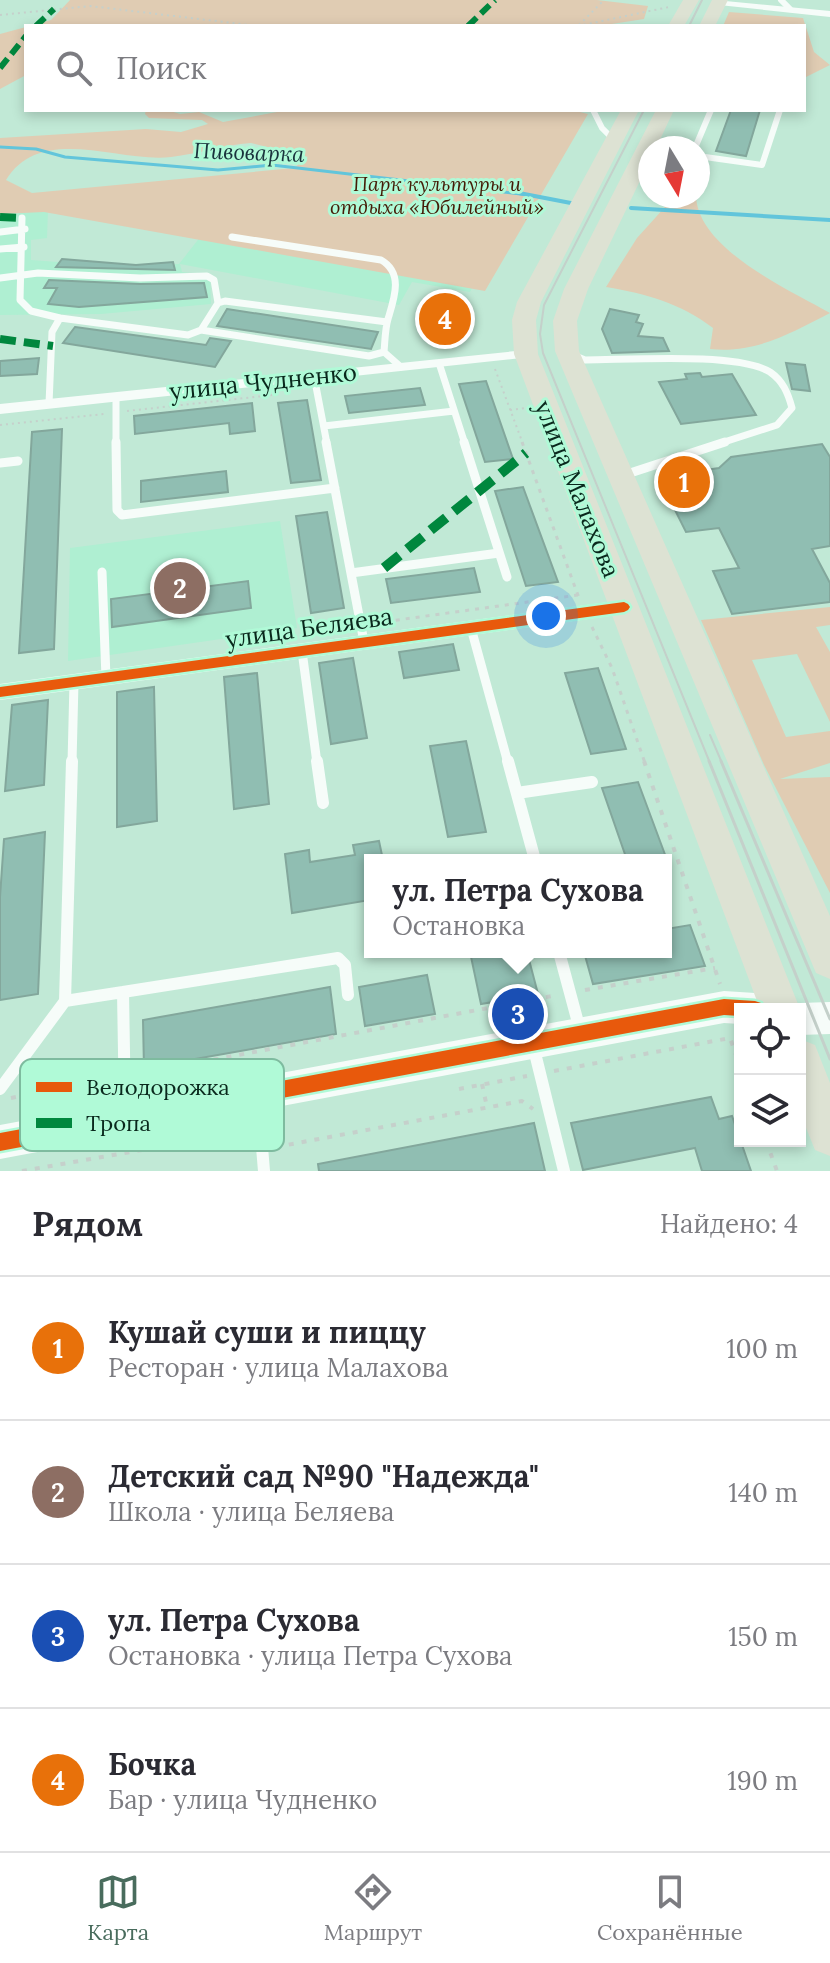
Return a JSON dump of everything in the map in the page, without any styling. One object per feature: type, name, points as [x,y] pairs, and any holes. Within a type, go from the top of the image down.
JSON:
[{"type":"main road","points":[[677,24],[690,0]]},
{"type":"main road","points":[[708,24],[719,1]]},
{"type":"main road","name":"улица Малахова","points":[[629,112],[529,302],[524,320],[526,354],[778,1003]]},
{"type":"main road","name":"улица Малахова","points":[[654,136],[664,112]]},
{"type":"main road","name":"улица Малахова","points":[[638,169],[586,266],[569,308],[565,335],[567,351],[830,960]]},
{"type":"main road","points":[[806,1075],[830,1135]]},
{"type":"street","points":[[683,0],[690,0]]},
{"type":"street","points":[[719,1],[830,14]]},
{"type":"street","name":"улица Чудненко","points":[[0,409],[49,404],[116,405],[316,383],[401,367],[441,370],[494,364],[526,354]]},
{"type":"street","name":"улица Беляева","points":[[0,692],[624,607]]},
{"type":"street","points":[[284,1092],[536,1058],[581,1033],[734,1008]]},
{"type":"street","points":[[806,1019],[830,1018]]},
{"type":"street","points":[[0,1142],[20,1138]]},
{"type":"lane","points":[[781,0],[790,9]]},
{"type":"lane","points":[[594,112],[602,128],[614,140]]},
{"type":"lane","points":[[700,136],[710,112]]},
{"type":"lane","points":[[710,158],[762,165],[779,112]]},
{"type":"lane","points":[[22,218],[25,229],[18,296],[23,306],[60,318],[188,335],[201,330],[369,356],[384,352]]},
{"type":"lane","points":[[0,232],[25,229]]},
{"type":"lane","points":[[232,237],[381,260],[388,264],[398,291],[387,322],[384,352]]},
{"type":"lane","points":[[0,249],[24,247]]},
{"type":"lane","points":[[0,278],[38,273],[140,278],[207,276],[214,280],[218,303],[201,330]]},
{"type":"lane","points":[[218,303],[387,322]]},
{"type":"lane","points":[[49,404],[52,332],[60,318]]},
{"type":"lane","points":[[567,351],[585,360],[743,361],[780,378],[789,391],[792,408],[777,425],[620,476]]},
{"type":"lane","points":[[384,352],[401,367]]},
{"type":"lane","points":[[441,370],[507,577]]},
{"type":"lane","points":[[316,383],[364,642]]},
{"type":"lane","points":[[116,405],[117,510],[122,515],[335,488]]},
{"type":"lane","points":[[324,426],[454,411]]},
{"type":"lane","points":[[0,463],[18,461]]},
{"type":"lane","points":[[351,573],[499,553]]},
{"type":"lane","points":[[102,572],[106,678]]},
{"type":"lane","points":[[471,628],[533,854]]},
{"type":"lane","points":[[302,651],[323,803]]},
{"type":"lane","points":[[22,1059],[65,1001],[74,682]]},
{"type":"lane","points":[[517,793],[592,782]]},
{"type":"lane","points":[[65,1001],[323,958],[338,958],[345,965],[348,995]]},
{"type":"lane","points":[[561,958],[581,1033]]},
{"type":"lane","points":[[123,992],[124,1059]]},
{"type":"lane","points":[[536,1058],[564,1171]]},
{"type":"lane","points":[[0,1089],[20,1062]]},
{"type":"lane","points":[[262,1151],[264,1171]]},
{"type":"path","points":[[61,0],[241,24]]},
{"type":"path","points":[[578,0],[603,1]]},
{"type":"path","points":[[580,24],[603,1]]},
{"type":"path","points":[[0,15],[90,6]]},
{"type":"path","points":[[588,24],[669,7]]},
{"type":"path","points":[[441,370],[494,364],[584,612],[612,668],[720,984]]},
{"type":"path","points":[[0,425],[116,405],[316,383]]},
{"type":"path","points":[[510,410],[529,407]]},
{"type":"path","points":[[218,1059],[570,992],[715,968]]},
{"type":"path","points":[[459,1089],[482,1084],[536,1058],[730,1038],[734,1049]]},
{"type":"path","points":[[482,1084],[487,1107]]},
{"type":"path","points":[[0,1100],[20,1096]]},
{"type":"path","points":[[284,1146],[522,1101],[552,1123]]},
{"type":"path","points":[[768,1147],[777,1171]]},
{"type":"path","points":[[22,1171],[136,1151]]},
{"type":"shaded area","points":[[226,204],[484,263],[470,292],[412,282],[399,305],[180,264],[182,272],[210,276],[211,304],[101,314],[0,315],[0,215],[48,210],[47,238],[31,240],[31,260],[126,267],[179,264]]},
{"type":"shaded area","points":[[280,521],[297,628],[68,661],[70,548]]},
{"type":"green space","points":[[70,0],[597,0],[648,6],[644,19],[612,24],[36,24],[51,20]]},
{"type":"green space","points":[[729,12],[803,18],[805,24],[724,24]]},
{"type":"green space","points":[[806,27],[814,52],[830,65],[806,77]]},
{"type":"green space","points":[[24,28],[24,76],[0,89],[0,34]]},
{"type":"green space","name":"Парк культуры и отдыха «Юбилейный»","points":[[146,112],[199,112],[223,122],[277,112],[588,114],[485,291],[44,212],[0,214],[0,138],[146,129],[181,132],[208,124],[202,120],[149,118]],"holes":[[[251,143],[308,157],[294,168],[32,193],[6,180],[21,163],[39,153],[60,149],[171,157]]]},
{"type":"green space","points":[[664,208],[699,208],[712,233],[728,250],[770,280],[830,313],[757,345],[710,349],[713,328],[701,319],[662,301],[606,287],[637,238]]},
{"type":"green space","points":[[830,607],[830,625],[816,627],[830,652],[830,722],[797,654],[752,660],[786,737],[830,731],[830,763],[780,779],[830,777],[830,893],[764,765],[701,620]]},
{"type":"building","points":[[730,112],[759,112],[746,156],[716,151]]},
{"type":"building","points":[[62,259],[136,265],[173,262],[175,270],[56,267]]},
{"type":"building","points":[[49,280],[204,283],[207,297],[79,307],[48,304],[57,288],[44,288]]},
{"type":"building","points":[[227,309],[378,332],[371,349],[217,326]]},
{"type":"building","points":[[610,309],[639,315],[636,322],[643,324],[638,336],[663,338],[669,351],[612,353],[602,329]]},
{"type":"building","points":[[465,311],[470,326],[440,329],[435,314]]},
{"type":"building","points":[[75,327],[206,345],[210,338],[231,341],[215,367],[63,343]]},
{"type":"building","points":[[39,358],[37,374],[0,376],[0,361]]},
{"type":"building","points":[[786,363],[805,365],[810,391],[792,389]]},
{"type":"building","points":[[700,373],[702,377],[732,374],[756,415],[681,424],[659,382],[687,379],[685,374]]},
{"type":"building","points":[[486,381],[513,459],[485,462],[459,384]]},
{"type":"building","points":[[420,388],[425,405],[349,413],[345,396]]},
{"type":"building","points":[[307,400],[321,480],[291,483],[278,403]]},
{"type":"building","points":[[252,403],[255,431],[230,434],[229,423],[135,434],[134,416]]},
{"type":"building","points":[[62,429],[54,649],[19,653],[32,432]]},
{"type":"building","points":[[822,444],[830,457],[830,546],[812,549],[830,583],[830,602],[732,614],[713,571],[739,568],[719,528],[686,532],[673,506],[685,504],[673,481],[686,473],[719,468],[731,457]]},
{"type":"building","points":[[226,471],[228,492],[141,502],[141,481]]},
{"type":"building","points":[[523,487],[558,582],[526,586],[495,491]]},
{"type":"building","points":[[327,512],[344,608],[311,613],[296,516]]},
{"type":"building","points":[[474,568],[480,592],[391,603],[386,579]]},
{"type":"building","points":[[248,581],[251,608],[112,627],[111,599]]},
{"type":"building","points":[[453,644],[459,670],[404,678],[399,652]]},
{"type":"building","points":[[353,658],[367,738],[331,744],[319,663]]},
{"type":"building","points":[[598,668],[626,749],[591,754],[565,673]]},
{"type":"building","points":[[257,673],[269,804],[234,809],[224,677]]},
{"type":"building","points":[[154,687],[157,821],[117,827],[117,692]]},
{"type":"building","points":[[48,700],[44,785],[5,791],[12,705]]},
{"type":"building","points":[[466,741],[486,832],[448,837],[430,746]]},
{"type":"building","points":[[638,782],[665,854],[625,854],[602,788]]},
{"type":"building","points":[[45,832],[38,994],[0,1000],[0,897],[4,839]]},
{"type":"building","points":[[379,841],[382,854],[364,854],[364,901],[292,913],[285,854],[309,850],[310,862],[355,855],[353,845]]},
{"type":"building","points":[[690,925],[705,966],[593,984],[586,958],[672,958],[672,928]]},
{"type":"building","points":[[471,958],[529,958],[538,994],[481,1004]]},
{"type":"building","points":[[427,975],[435,1014],[365,1026],[359,987]]},
{"type":"building","points":[[330,987],[336,1034],[195,1059],[144,1059],[143,1020]]},
{"type":"building","points":[[711,1097],[719,1119],[732,1116],[734,1147],[743,1147],[751,1171],[702,1171],[695,1148],[583,1170],[571,1123]]},
{"type":"building","points":[[534,1123],[545,1171],[319,1171],[318,1164]]},
{"type":"waterway","name":"Пивоварка","points":[[0,147],[36,149],[65,157],[218,170],[272,165],[529,195]]},
{"type":"waterway","name":"Пивоварка","points":[[519,193],[576,204]]},
{"type":"waterway","name":"Пивоварка","points":[[631,208],[830,220]]},
{"type":"tram line","points":[[690,24],[702,0]]},
{"type":"tram line","points":[[643,112],[544,305],[540,334],[543,353],[710,763]]},
{"type":"tram line","points":[[710,735],[722,763]]},
{"type":"tram line","points":[[709,761],[830,1059]]},
{"type":"tram line","points":[[721,761],[830,1019]]},
{"type":"marked path","points":[[470,24],[495,0]]},
{"type":"marked path","points":[[38,24],[54,9]]},
{"type":"marked path","points":[[0,68],[24,38]]},
{"type":"marked path","points":[[0,217],[22,218]]},
{"type":"marked path","points":[[0,339],[53,346]]},
{"type":"marked path","points":[[384,568],[526,453]]},
{"type":"cycle path","points":[[0,692],[624,607]]},
{"type":"cycle path","points":[[284,1089],[724,1007],[734,1008]]},
{"type":"cycle path","points":[[0,1142],[20,1138]]},
{"type":"place","name":"Бочка","points":[[445,319]]},
{"type":"place","name":"Кушай суши и пиццу","points":[[684,482]]},
{"type":"place","name":"Детский сад №90 \"Надежда\"","points":[[180,588]]},
{"type":"place","name":"ул. Петра Сухова","points":[[518,1014]]}]
